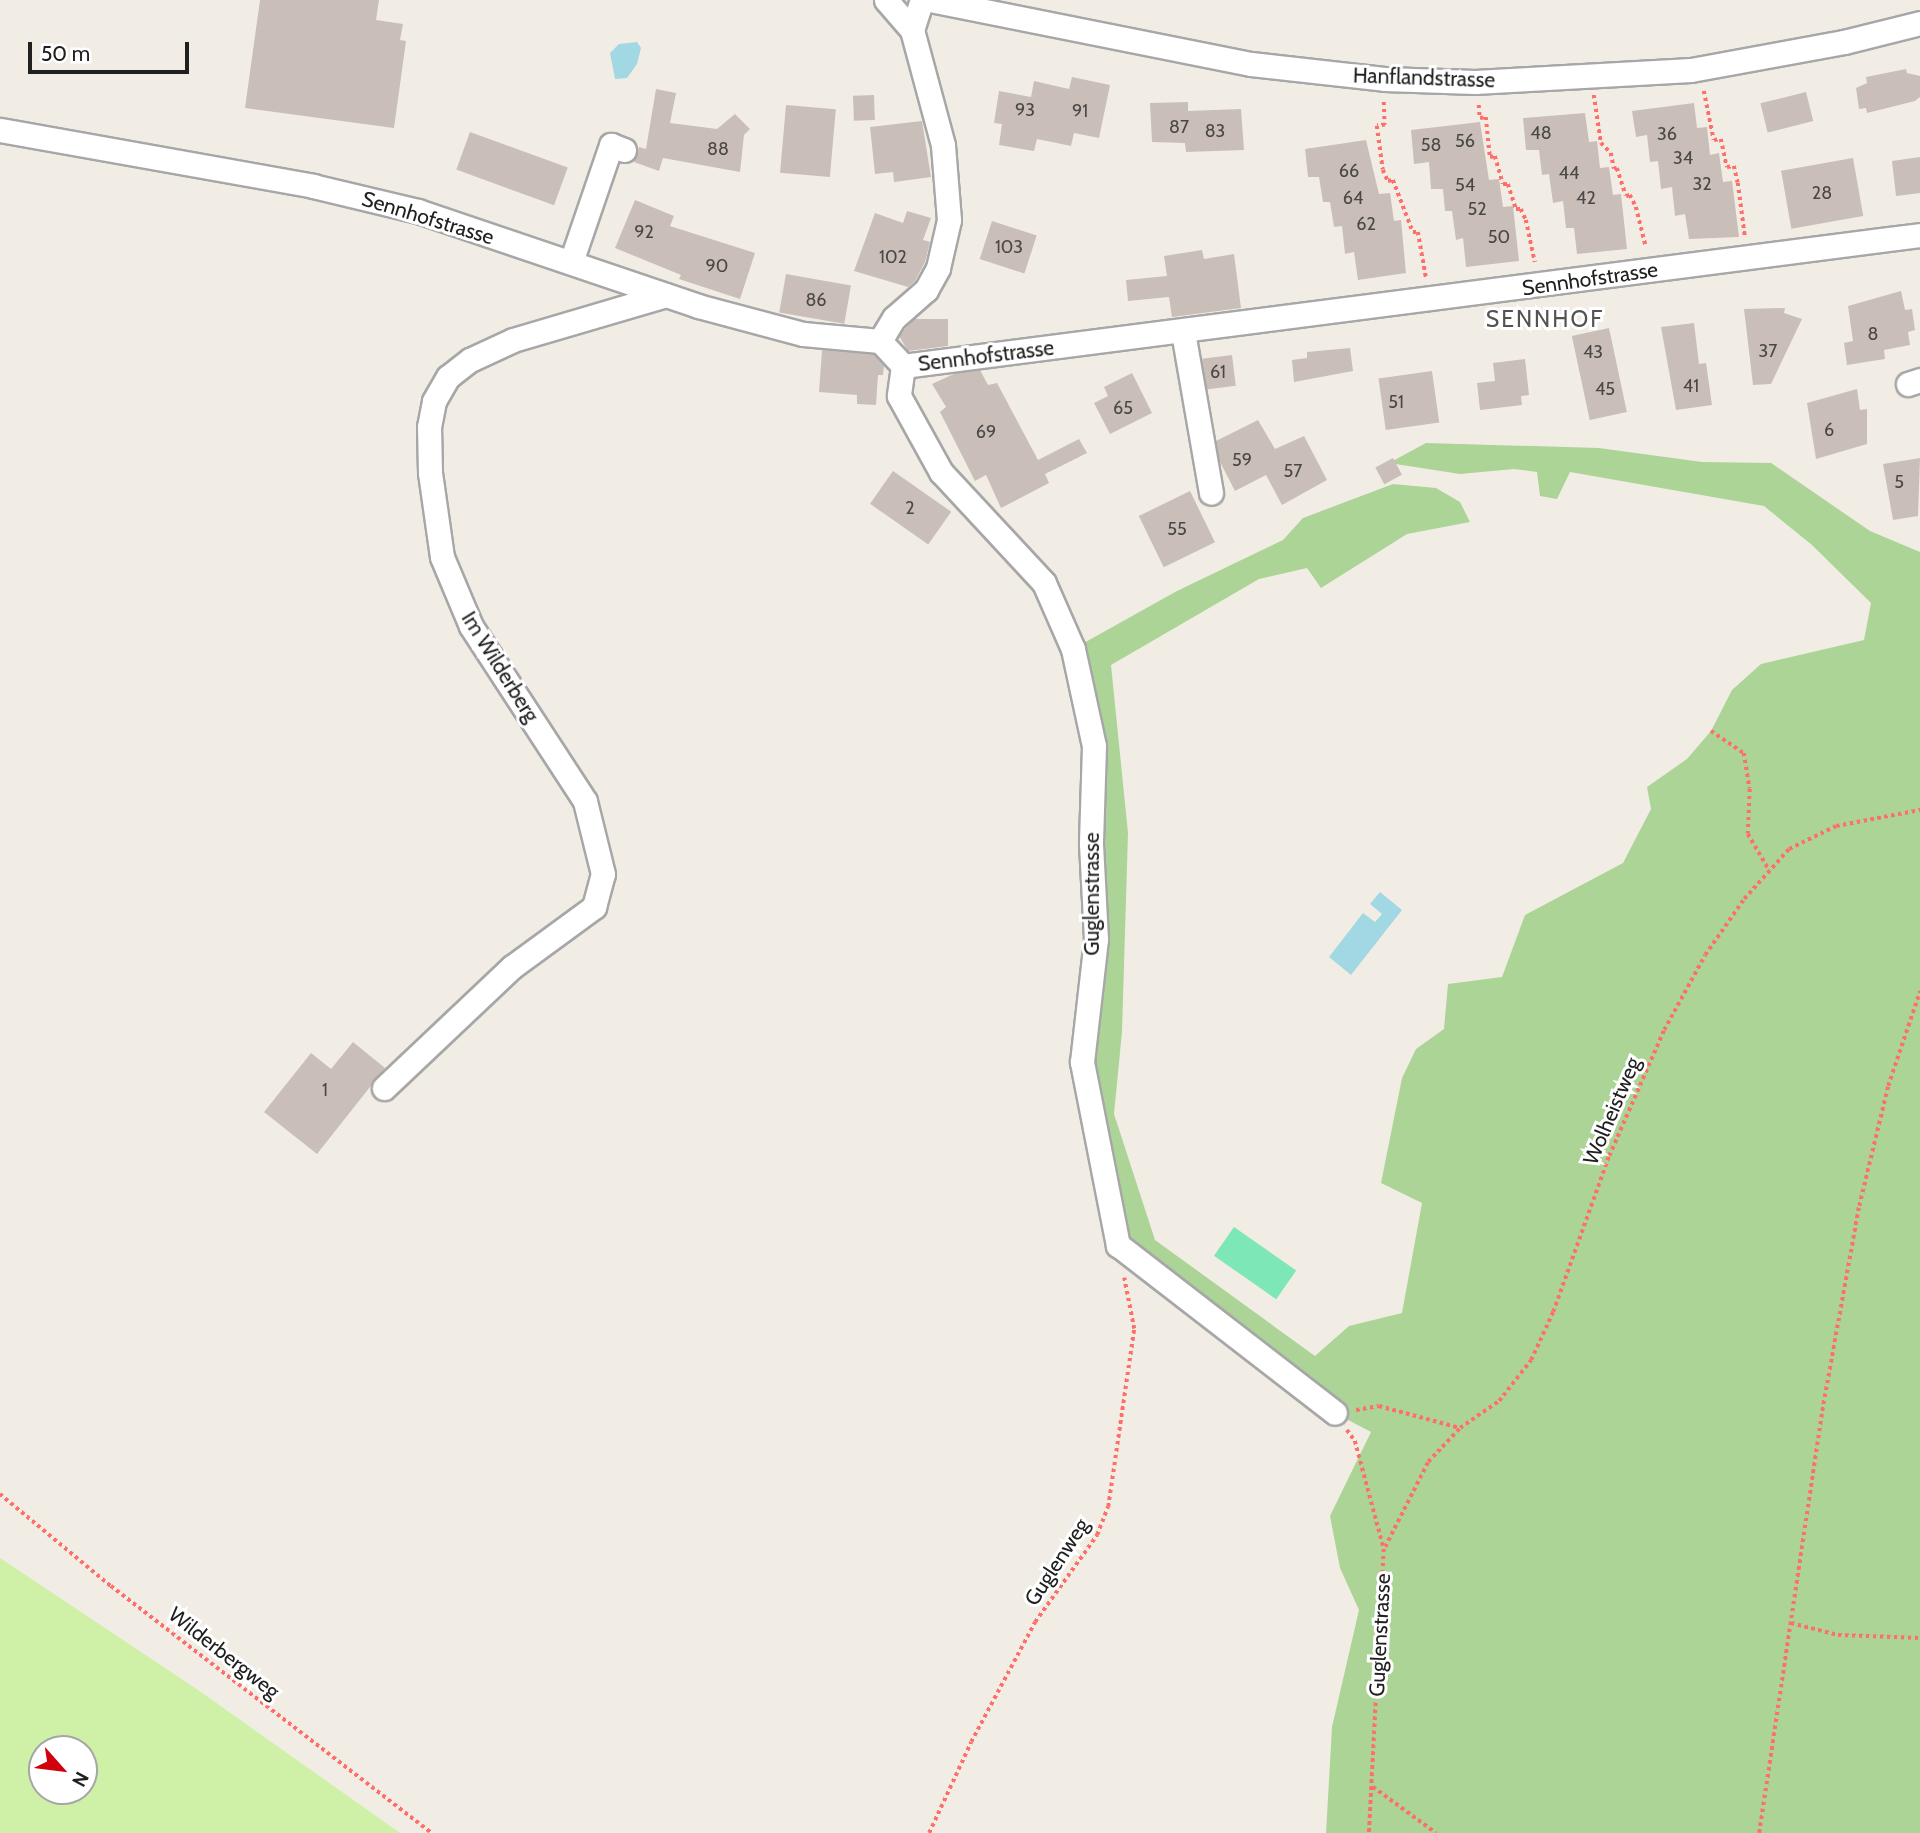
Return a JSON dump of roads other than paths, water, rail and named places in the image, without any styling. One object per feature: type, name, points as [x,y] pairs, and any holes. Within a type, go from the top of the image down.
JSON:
[{"type":"street","points":[[880,341],[894,318],[926,290],[937,268],[948,220],[943,145],[912,30],[886,0]]},
{"type":"street","points":[[912,30],[922,0]]},
{"type":"street","name":"Hanflandstrasse","points":[[930,0],[1251,64],[1384,79],[1475,82],[1592,79],[1691,70],[1844,42],[1920,23]]},
{"type":"street","name":"Sennhofstrasse","points":[[0,130],[313,186],[418,211],[666,295],[803,334],[880,341],[903,366],[1920,236]]},
{"type":"street","points":[[571,262],[611,145],[624,149]]},
{"type":"street","name":"Im Wilderberg","points":[[384,1088],[512,967],[594,908],[603,874],[586,801],[471,626],[442,557],[430,473],[429,426],[434,401],[448,377],[470,360],[513,340],[666,295]]},
{"type":"street","points":[[1183,332],[1210,493]]},
{"type":"street","name":"Guglenstrasse","points":[[903,366],[900,396],[941,472],[1044,583],[1073,649],[1094,746],[1091,844],[1096,939],[1082,1062],[1118,1245],[1335,1413]]},
{"type":"water","points":[[637,42],[641,48],[637,64],[627,78],[615,79],[610,53],[619,44]]},
{"type":"water","points":[[1380,892],[1402,910],[1351,975],[1329,957],[1363,913],[1375,922],[1382,914],[1370,904]]},
{"type":"district","name":"SENNHOF","points":[[1545,319]]}]
